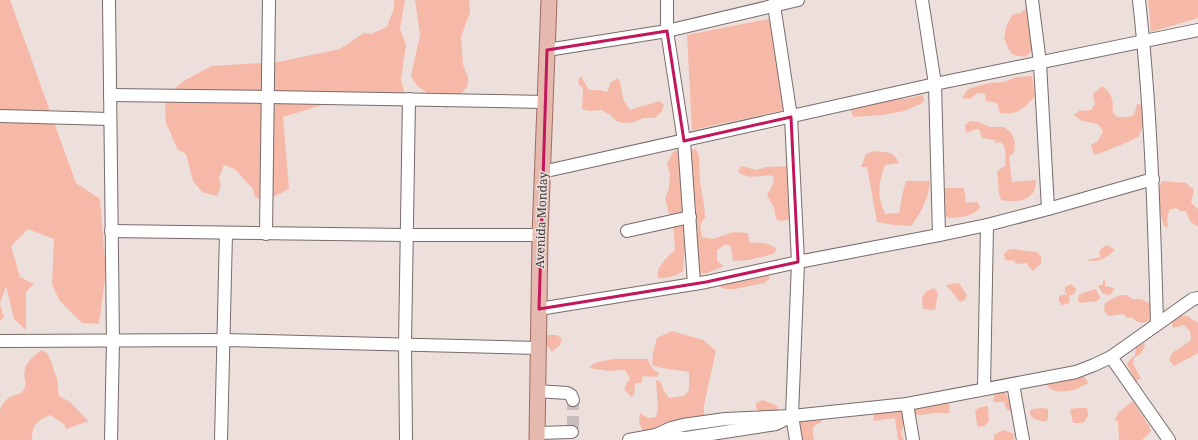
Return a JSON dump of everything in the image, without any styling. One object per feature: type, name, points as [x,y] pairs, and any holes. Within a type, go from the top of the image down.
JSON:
[{"type":"main road","name":"Avenida Monday","points":[[537,436],[540,235],[549,0]]},
{"type":"street","points":[[109,0],[113,341],[111,440]]},
{"type":"street","points":[[266,234],[269,0]]},
{"type":"street","points":[[667,0],[667,31],[684,141],[694,284]]},
{"type":"street","points":[[548,50],[667,31],[775,3],[798,0]]},
{"type":"street","points":[[922,0],[935,84],[939,235]]},
{"type":"street","points":[[1032,0],[1040,63],[1048,209]]},
{"type":"street","points":[[1140,0],[1153,179],[1157,323]]},
{"type":"street","points":[[775,3],[790,117],[798,262],[792,416],[796,440]]},
{"type":"street","points":[[542,172],[935,84],[1198,30]]},
{"type":"street","points":[[110,95],[545,102]]},
{"type":"street","points":[[406,440],[405,344],[409,99]]},
{"type":"street","points":[[0,116],[110,119]]},
{"type":"street","points":[[539,310],[694,284],[939,235],[1048,209],[1153,179]]},
{"type":"street","points":[[627,231],[690,217]]},
{"type":"street","points":[[984,389],[987,224]]},
{"type":"street","points":[[111,231],[266,234],[540,235]]},
{"type":"street","points":[[221,440],[226,233]]},
{"type":"street","points":[[656,436],[671,428],[683,425],[725,419],[792,416],[907,404],[1076,372],[1111,357],[1192,299],[1198,298]]},
{"type":"street","points":[[0,341],[224,340],[538,348]]},
{"type":"street","points":[[1111,357],[1169,440]]},
{"type":"street","points":[[1013,384],[1023,440]]},
{"type":"street","points":[[537,391],[567,393],[573,400]]},
{"type":"street","points":[[907,404],[913,440]]},
{"type":"street","points":[[629,440],[656,436],[687,439],[776,424],[792,416]]},
{"type":"street","points":[[537,436],[572,433]]},
{"type":"highlighted area","points":[[667,31],[684,141],[791,117],[798,262],[706,282],[539,309],[547,50]]},
{"type":"shaded area","points":[[0,0],[10,0],[76,183],[100,199],[106,271],[99,324],[82,323],[59,300],[52,284],[54,239],[28,229],[11,246],[20,277],[34,284],[26,292],[26,330],[14,319],[6,286],[0,304]]},
{"type":"shaded area","points":[[394,0],[405,0],[400,29],[406,45],[401,79],[404,91],[403,95],[352,96],[283,117],[289,189],[275,196],[261,200],[255,197],[253,189],[235,169],[224,165],[219,178],[221,186],[217,196],[202,192],[193,181],[186,154],[178,150],[166,123],[165,107],[171,92],[185,80],[212,66],[278,62],[340,49],[364,33],[371,34],[387,27],[394,8]]},
{"type":"shaded area","points":[[415,0],[469,0],[470,12],[461,37],[463,65],[468,77],[468,86],[448,108],[438,106],[430,101],[425,91],[418,87],[411,76],[420,35]]},
{"type":"shaded area","points":[[1148,0],[1198,0],[1198,18],[1151,32]]},
{"type":"shaded area","points":[[1028,6],[1031,20],[1032,51],[1025,57],[1014,55],[1009,50],[1004,38],[1007,24],[1013,14],[1021,13]]},
{"type":"shaded area","points":[[773,18],[785,110],[692,130],[687,35]]},
{"type":"shaded area","points":[[581,76],[589,90],[600,90],[607,92],[611,82],[618,78],[621,85],[623,99],[630,110],[659,101],[664,105],[662,111],[655,118],[643,118],[635,122],[624,123],[616,121],[611,115],[601,110],[589,111],[582,109],[583,88],[579,85],[578,80]]},
{"type":"shaded area","points":[[1032,76],[1035,96],[1024,108],[1016,112],[1000,113],[997,103],[986,101],[985,94],[977,93],[970,99],[962,98],[968,89],[989,83],[1004,82],[1016,77]]},
{"type":"shaded area","points":[[1102,86],[1110,95],[1113,113],[1117,117],[1129,117],[1134,115],[1137,104],[1143,105],[1145,121],[1139,136],[1128,142],[1094,155],[1091,145],[1098,141],[1103,131],[1098,124],[1082,121],[1074,115],[1079,111],[1091,110],[1095,104],[1093,94]]},
{"type":"shaded area","points":[[923,95],[924,101],[921,104],[905,111],[853,117],[850,108],[875,97],[904,99]]},
{"type":"shaded area","points":[[970,121],[979,122],[989,127],[1004,127],[1011,132],[1015,142],[1014,153],[1009,156],[1012,182],[1036,180],[1035,187],[1030,196],[1019,201],[1001,200],[997,171],[1005,166],[1006,157],[1003,144],[1001,142],[995,143],[995,140],[982,138],[979,129],[966,133],[965,125]]},
{"type":"shaded area","points":[[680,149],[682,207],[686,227],[683,271],[671,277],[658,278],[660,266],[675,250],[674,233],[665,198],[669,189],[670,173],[667,164],[673,152]]},
{"type":"shaded area","points":[[696,149],[699,156],[700,181],[705,217],[700,225],[702,237],[712,239],[734,232],[748,233],[749,242],[766,244],[776,248],[776,251],[773,254],[749,260],[733,261],[731,247],[726,244],[717,250],[717,261],[724,266],[707,273],[697,274],[696,210],[691,178],[690,151]]},
{"type":"shaded area","points":[[874,151],[892,154],[899,163],[885,165],[881,178],[879,190],[885,214],[899,213],[906,181],[930,181],[928,194],[924,205],[911,226],[877,222],[867,167],[861,167],[866,154]]},
{"type":"shaded area","points":[[741,166],[757,170],[766,167],[790,166],[792,199],[789,212],[790,219],[781,221],[776,219],[774,208],[767,195],[774,182],[773,176],[751,177],[743,175],[738,172]]},
{"type":"shaded area","points":[[1162,181],[1186,183],[1194,190],[1191,203],[1198,209],[1198,227],[1190,221],[1186,211],[1181,211],[1176,208],[1169,210],[1167,220],[1168,228],[1164,226],[1161,215],[1158,189]]},
{"type":"shaded area","points":[[945,188],[964,188],[966,203],[977,202],[980,207],[971,215],[950,218],[945,216],[943,199]]},
{"type":"shaded area","points":[[1107,245],[1115,250],[1102,259],[1095,261],[1087,260],[1101,257],[1099,252]]},
{"type":"shaded area","points":[[1013,249],[1037,252],[1041,256],[1041,263],[1033,271],[1027,263],[1016,264],[1013,260],[1008,261],[1005,259],[1004,254],[1008,250]]},
{"type":"shaded area","points":[[767,273],[770,278],[764,283],[735,289],[725,289],[717,285]]},
{"type":"shaded area","points":[[1105,279],[1105,286],[1115,288],[1110,295],[1103,294],[1098,286],[1103,284]]},
{"type":"shaded area","points":[[959,283],[967,295],[965,300],[960,302],[946,285]]},
{"type":"shaded area","points":[[1071,284],[1076,289],[1074,294],[1068,296],[1065,292],[1065,287]]},
{"type":"shaded area","points":[[934,288],[938,293],[935,310],[923,309],[922,297],[927,291]]},
{"type":"shaded area","points":[[1096,289],[1100,298],[1097,301],[1080,303],[1078,301],[1079,295]]},
{"type":"shaded area","points":[[1065,294],[1070,298],[1068,304],[1062,305],[1059,301],[1059,296]]},
{"type":"shaded area","points":[[1120,295],[1126,295],[1133,299],[1141,299],[1151,304],[1152,313],[1149,321],[1136,321],[1131,317],[1127,318],[1123,314],[1109,316],[1104,311],[1105,303]]},
{"type":"shaded area","points":[[0,304],[4,317],[0,321]]},
{"type":"shaded area","points":[[1176,315],[1187,316],[1198,323],[1198,353],[1174,366],[1169,360],[1172,353],[1191,340],[1190,331],[1184,325],[1173,328],[1171,320]]},
{"type":"shaded area","points":[[672,331],[703,340],[716,351],[704,405],[704,418],[643,432],[639,422],[640,413],[648,418],[656,417],[658,409],[656,380],[661,382],[663,389],[669,398],[684,396],[689,390],[689,372],[652,365],[653,353],[657,338]]},
{"type":"shaded area","points":[[546,335],[557,335],[562,339],[560,345],[552,352],[545,343]]},
{"type":"shaded area","points":[[1145,343],[1142,352],[1134,358],[1133,364],[1141,378],[1136,381],[1127,363],[1135,355],[1136,346]]},
{"type":"shaded area","points":[[41,350],[47,353],[52,363],[57,378],[59,396],[70,402],[89,422],[66,429],[64,424],[50,415],[36,424],[33,430],[32,440],[0,440],[0,410],[8,398],[22,393],[26,384],[24,373],[25,369],[29,361]]},
{"type":"shaded area","points":[[613,359],[648,359],[652,367],[659,373],[657,377],[643,376],[641,383],[635,383],[634,395],[631,397],[624,389],[630,378],[625,370],[608,371],[589,368],[594,363]]},
{"type":"shaded area","points":[[1078,375],[1085,378],[1088,384],[1069,391],[1056,391],[1049,388],[1047,385],[1047,382]]},
{"type":"shaded area","points":[[999,390],[1004,390],[1011,403],[1012,412],[1006,408],[1004,402],[993,401],[994,396]]},
{"type":"shaded area","points":[[763,400],[778,406],[774,417],[760,412],[756,408],[756,403]]},
{"type":"shaded area","points":[[948,400],[950,413],[933,413],[922,415],[913,413],[913,408]]},
{"type":"shaded area","points":[[1133,401],[1151,431],[1142,440],[1119,440],[1118,422],[1115,419],[1119,412]]},
{"type":"shaded area","points":[[988,406],[989,421],[984,426],[979,427],[977,425],[975,410]]},
{"type":"shaded area","points":[[899,408],[904,417],[901,434],[904,440],[898,440],[895,418],[873,421],[874,411]]},
{"type":"shaded area","points":[[1087,408],[1088,416],[1084,422],[1073,423],[1070,409]]},
{"type":"shaded area","points":[[1032,409],[1048,409],[1048,419],[1045,422],[1033,418],[1029,412]]},
{"type":"shaded area","points":[[820,419],[822,422],[813,428],[814,440],[802,440],[801,434],[797,428],[801,422]]},
{"type":"shaded area","points":[[1003,430],[1015,434],[1013,440],[994,440],[994,435]]},
{"type":"tunnel","points":[[573,400],[573,428]]}]
